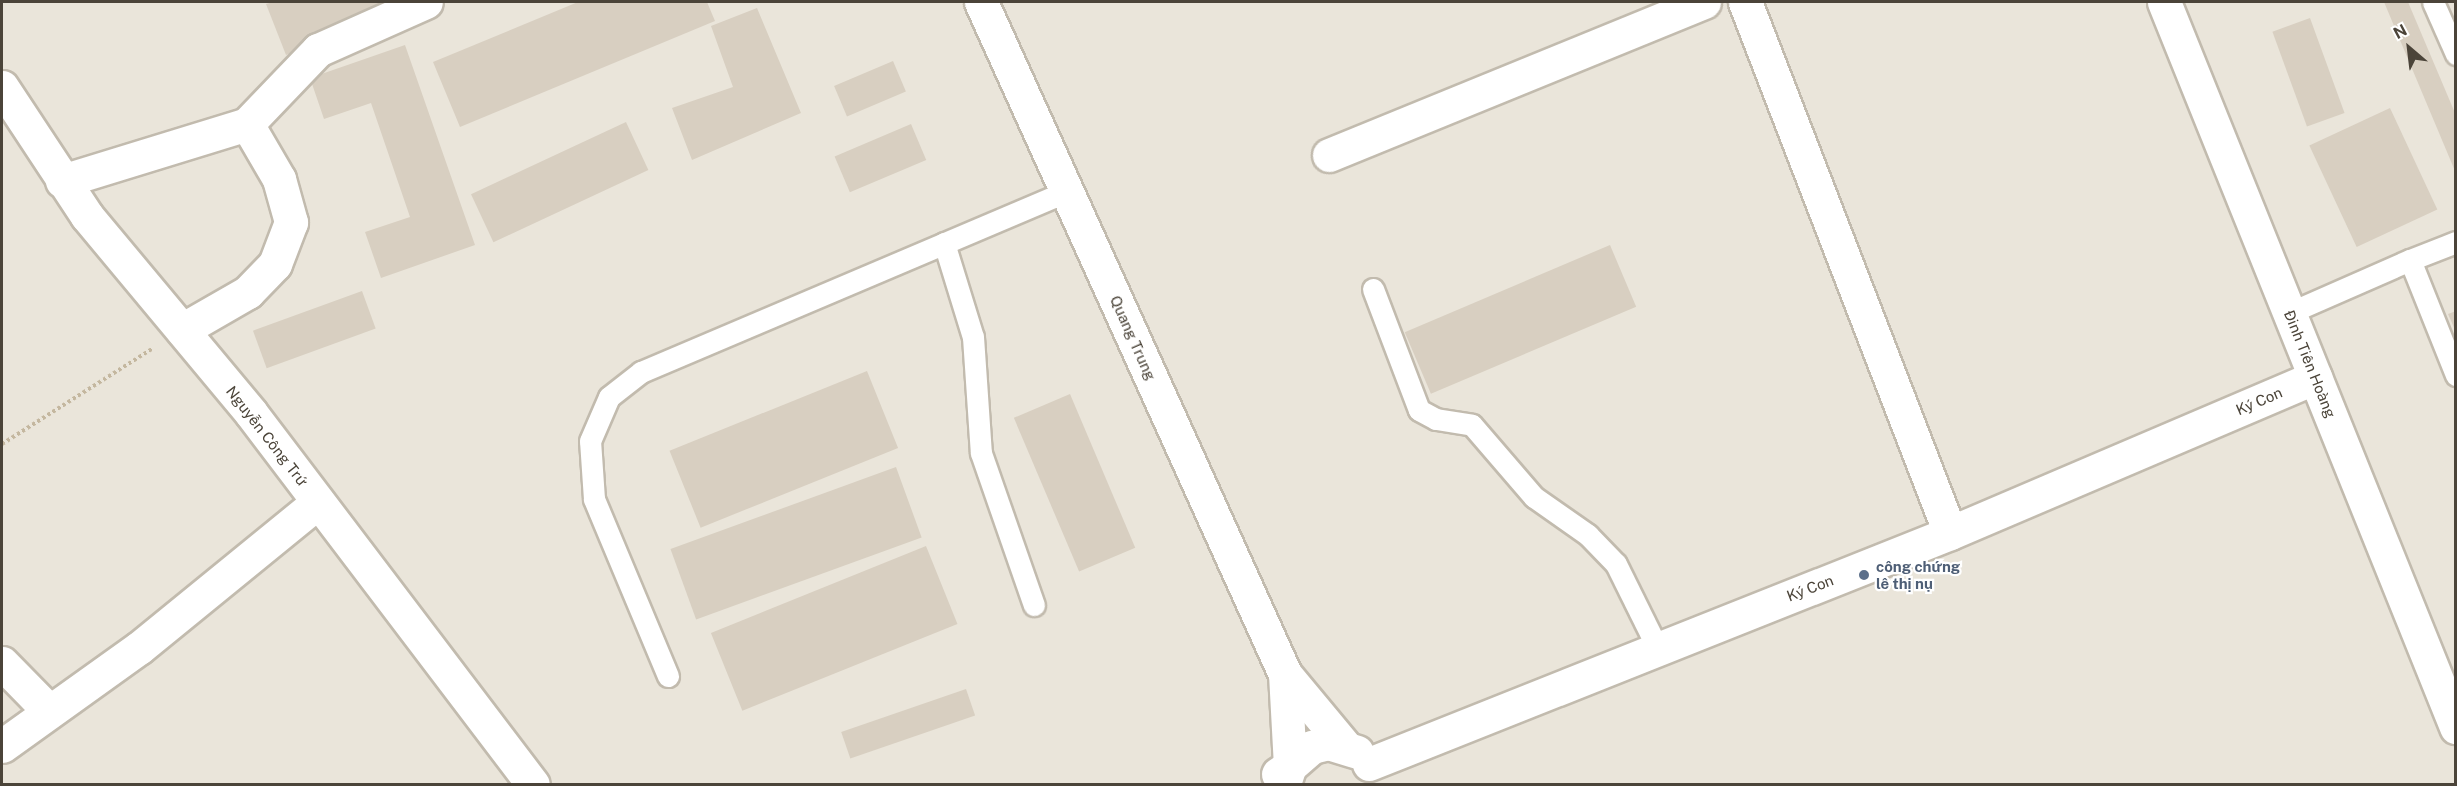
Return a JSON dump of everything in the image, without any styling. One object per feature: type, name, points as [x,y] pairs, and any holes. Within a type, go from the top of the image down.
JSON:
[{"type":"street","points":[[62,181],[247,124],[318,50],[426,2]]},
{"type":"street","name":"Quang Trung","points":[[981,2],[1285,674],[1370,771]]},
{"type":"street","points":[[1329,155],[1704,2]]},
{"type":"street","points":[[1745,2],[1950,533]]},
{"type":"street","name":"Đinh Tiên Hoàng","points":[[2164,2],[2456,728]]},
{"type":"street","name":"Nguyễn Công Trứ","points":[[2,87],[62,181],[318,502],[533,784]]},
{"type":"street","points":[[182,330],[248,292],[275,264],[291,222],[279,179],[247,124]]},
{"type":"street","name":"Ký Con","points":[[1279,778],[1312,747],[1370,771],[1657,648],[1950,533],[2315,377]]},
{"type":"street","points":[[2,747],[48,710],[139,648],[318,502]]},
{"type":"street","points":[[2,663],[48,710]]},
{"type":"street","name":"Quang Trung","points":[[1279,778],[1285,674]]},
{"type":"lane","points":[[2433,2],[2456,54]]},
{"type":"lane","points":[[668,676],[594,499],[590,441],[609,398],[641,372],[1067,191]]},
{"type":"lane","points":[[2289,313],[2456,242]]},
{"type":"lane","points":[[944,243],[973,337],[981,453],[1034,605]]},
{"type":"lane","points":[[2410,260],[2456,375]]},
{"type":"lane","points":[[1373,289],[1419,410],[1436,419],[1472,424],[1534,497],[1588,535],[1616,564],[1657,648]]},
{"type":"path","points":[[2,444],[182,330]]},
{"type":"shaded area","points":[[2,2],[2455,2],[2455,784],[2,784]]},
{"type":"building","points":[[273,2],[417,2],[286,55],[266,4]]},
{"type":"building","points":[[578,2],[707,2],[715,21],[460,127],[433,62]]},
{"type":"building","points":[[2384,2],[2408,2],[2455,113],[2455,171]]},
{"type":"building","points":[[757,8],[801,113],[692,160],[672,108],[733,87],[711,26]]},
{"type":"building","points":[[2310,18],[2345,113],[2307,127],[2272,32]]},
{"type":"building","points":[[405,45],[475,245],[381,278],[365,232],[410,217],[371,103],[324,119],[310,78]]},
{"type":"building","points":[[893,61],[906,91],[847,116],[834,86]]},
{"type":"building","points":[[2390,108],[2437,210],[2357,247],[2309,146]]},
{"type":"building","points":[[626,122],[648,170],[493,242],[471,194]]},
{"type":"building","points":[[911,124],[926,160],[850,192],[835,156]]},
{"type":"building","points":[[1610,245],[1636,307],[1431,394],[1405,332]]},
{"type":"building","points":[[362,291],[376,329],[267,368],[253,331]]},
{"type":"building","points":[[2456,311],[2456,332],[2448,314]]},
{"type":"building","points":[[867,371],[898,448],[701,528],[670,451]]},
{"type":"building","points":[[1070,394],[1135,548],[1079,572],[1014,418]]},
{"type":"building","points":[[896,467],[922,537],[696,620],[670,549]]},
{"type":"building","points":[[926,546],[957,624],[742,711],[711,633]]},
{"type":"building","points":[[966,689],[975,715],[850,758],[841,732]]},
{"type":"place","name":"công chứng lê thị nụ","points":[[1864,575]]}]
